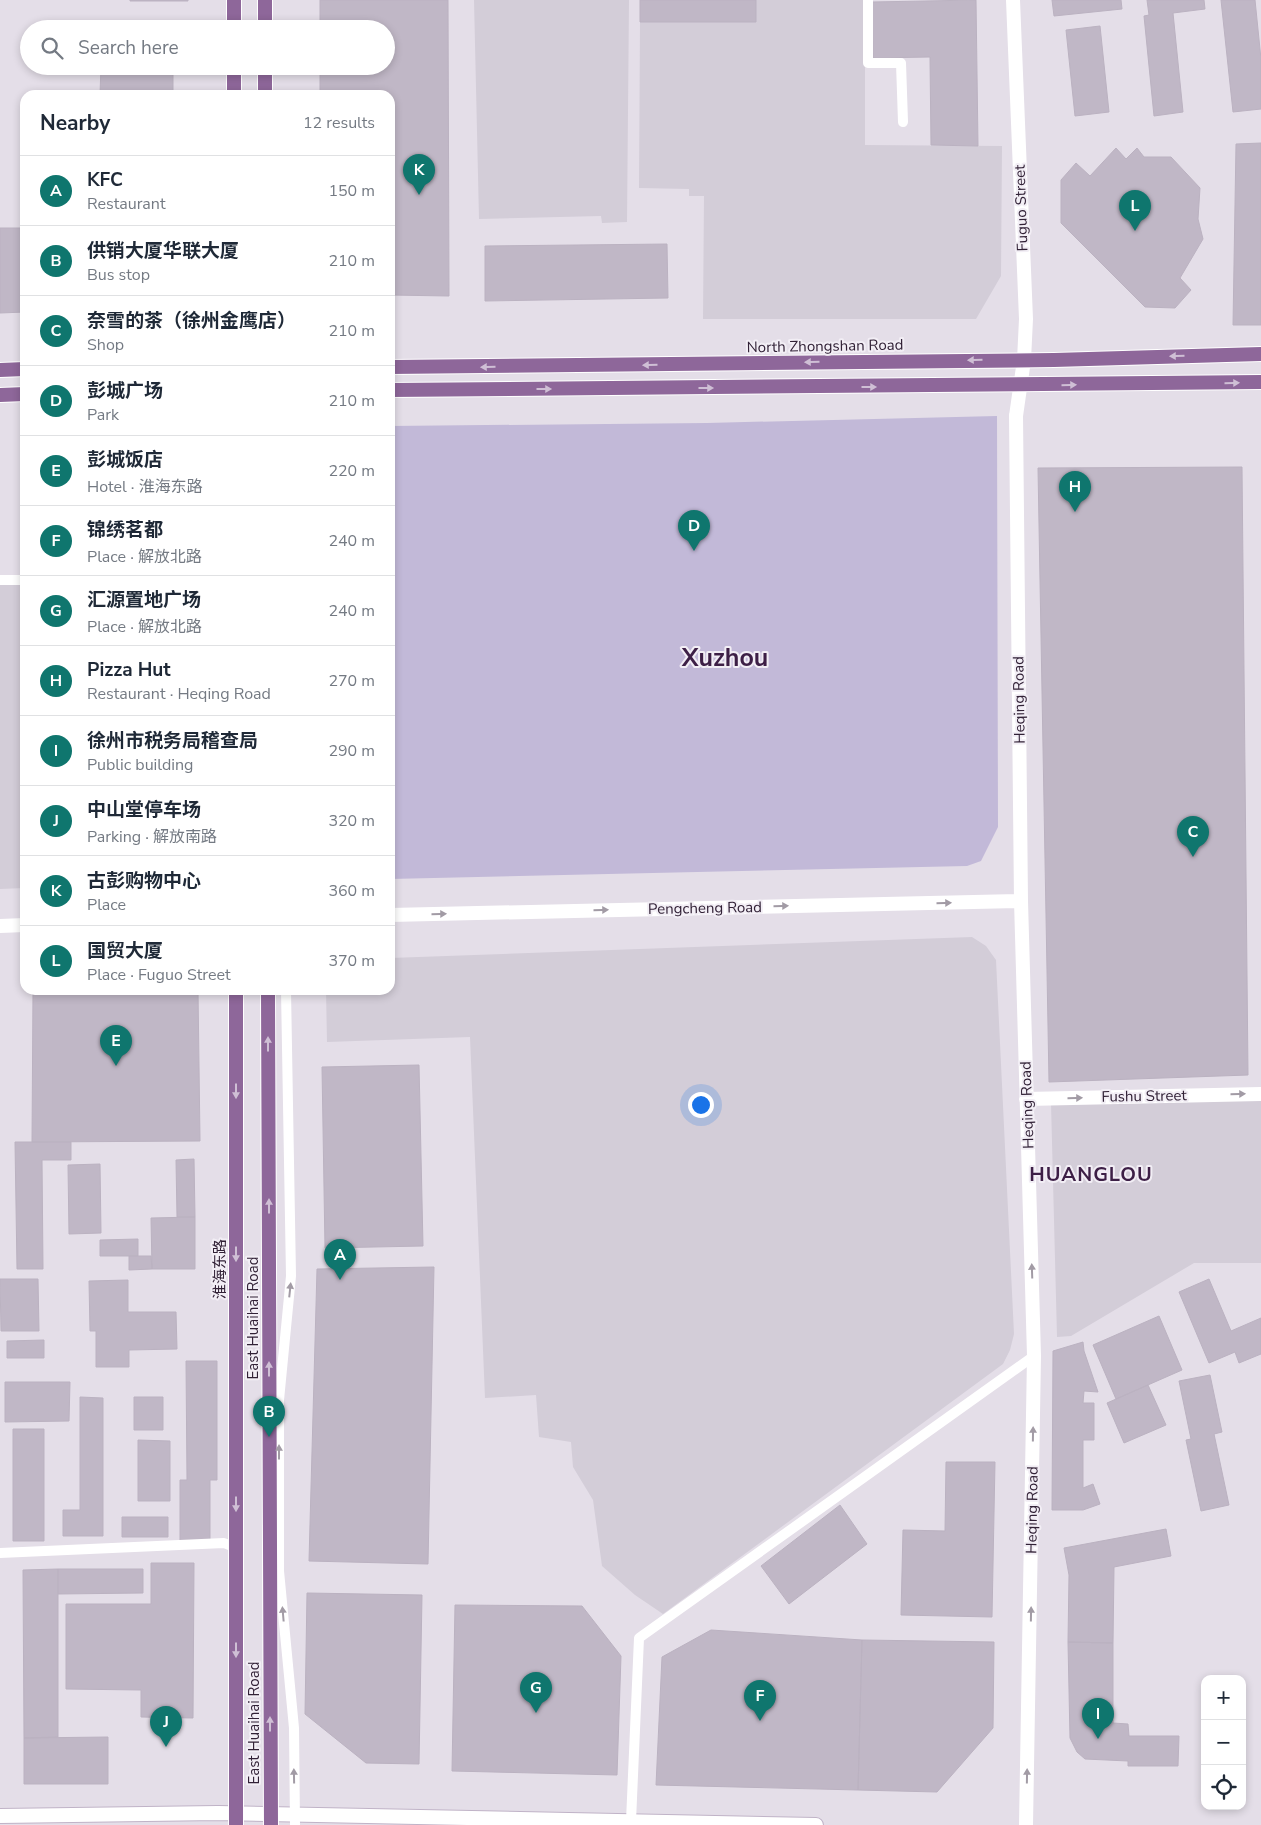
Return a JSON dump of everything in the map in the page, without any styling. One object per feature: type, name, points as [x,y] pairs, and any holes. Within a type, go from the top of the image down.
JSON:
[{"type":"main road","points":[[234,0],[234,20]]},
{"type":"main road","points":[[265,0],[265,20]]},
{"type":"main road","points":[[234,75],[234,90]]},
{"type":"main road","points":[[265,75],[265,90]]},
{"type":"main road","name":"North Zhongshan Road","points":[[395,366],[1024,360],[1261,354]]},
{"type":"main road","points":[[0,370],[20,369]]},
{"type":"main road","points":[[395,390],[1261,382]]},
{"type":"main road","points":[[0,395],[20,394]]},
{"type":"main road","name":"淮海东路","points":[[236,995],[236,1548]]},
{"type":"main road","name":"East Huaihai Road","points":[[268,995],[270,1820]]},
{"type":"main road","name":"East Huaihai Road","points":[[236,1548],[236,1819]]},
{"type":"street","name":"Fuguo Street","points":[[1013,0],[1026,319],[1024,360],[1016,416]]},
{"type":"street","name":"Heqing Road","points":[[1016,416],[1021,901],[1034,1356],[1026,1825]]},
{"type":"street","name":"Pengcheng Road","points":[[395,915],[1021,901]]},
{"type":"street","points":[[0,926],[20,926]]},
{"type":"street","name":"Fushu Street","points":[[1026,1099],[1261,1094]]},
{"type":"street","points":[[0,1816],[236,1819],[256,1814],[270,1820],[631,1821],[682,1824],[816,1825]]},
{"type":"lane","points":[[868,0],[868,63],[901,62],[903,122]]},
{"type":"lane","points":[[0,580],[20,580]]},
{"type":"lane","points":[[286,995],[292,1276],[279,1400],[279,1571],[294,1728],[295,1820]]},
{"type":"lane","points":[[631,1821],[639,1638],[1034,1356]]},
{"type":"lane","points":[[0,1553],[224,1543],[236,1548]]},
{"type":"shaded area","points":[[474,0],[629,0],[627,222],[602,223],[601,216],[479,219]]},
{"type":"shaded area","points":[[756,0],[865,0],[865,145],[1002,146],[1001,276],[976,319],[703,319],[704,196],[689,196],[689,189],[639,188],[640,22],[756,22]]},
{"type":"shaded area","points":[[997,416],[998,827],[981,861],[967,866],[395,879],[395,426],[707,423]]},
{"type":"shaded area","points":[[0,580],[20,580],[20,888],[0,889]]},
{"type":"shaded area","points":[[972,937],[986,946],[996,960],[1014,1334],[1010,1350],[1003,1364],[663,1614],[635,1595],[602,1566],[593,1500],[573,1467],[571,1442],[539,1437],[536,1395],[485,1398],[470,1037],[327,1042],[326,995],[395,995],[395,958]]},
{"type":"shaded area","points":[[1261,1100],[1261,1263],[1194,1263],[1071,1336],[1057,1337],[1051,1103]]},
{"type":"building","points":[[188,0],[188,1],[130,1]]},
{"type":"building","points":[[320,0],[448,0],[449,296],[395,295],[395,90],[320,90],[320,75],[395,75],[395,20],[320,20]]},
{"type":"building","points":[[640,0],[756,0],[756,22],[640,22]]},
{"type":"building","points":[[976,0],[978,146],[931,145],[930,57],[873,58],[872,2]]},
{"type":"building","points":[[1052,0],[1121,0],[1122,9],[1054,16]]},
{"type":"building","points":[[1147,0],[1204,0],[1205,9],[1173,13],[1183,112],[1154,116],[1144,16],[1149,15]]},
{"type":"building","points":[[1221,0],[1255,0],[1261,59],[1261,109],[1233,112]]},
{"type":"building","points":[[1100,26],[1109,112],[1075,116],[1066,30]]},
{"type":"building","points":[[101,75],[173,75],[173,90],[100,90]]},
{"type":"building","points":[[1261,143],[1261,325],[1233,325],[1236,144]]},
{"type":"building","points":[[1116,148],[1126,159],[1137,148],[1144,157],[1171,157],[1200,188],[1198,219],[1203,239],[1180,278],[1191,290],[1175,308],[1145,307],[1061,223],[1061,180],[1076,163],[1090,176]]},
{"type":"building","points":[[0,228],[20,228],[20,312],[0,313]]},
{"type":"building","points":[[667,244],[668,298],[485,301],[485,246]]},
{"type":"building","points":[[1242,467],[1248,1075],[1049,1082],[1038,468]]},
{"type":"building","points":[[33,995],[198,995],[200,1141],[32,1142]]},
{"type":"building","points":[[419,1065],[423,1246],[325,1248],[322,1067]]},
{"type":"building","points":[[15,1142],[71,1142],[71,1160],[42,1160],[43,1269],[17,1269]]},
{"type":"building","points":[[194,1159],[195,1217],[177,1217],[176,1160]]},
{"type":"building","points":[[100,1164],[101,1233],[69,1234],[68,1165]]},
{"type":"building","points":[[195,1217],[195,1269],[152,1269],[151,1218]]},
{"type":"building","points":[[138,1239],[138,1256],[100,1256],[100,1240]]},
{"type":"building","points":[[129,1256],[151,1256],[152,1269],[129,1270]]},
{"type":"building","points":[[434,1267],[428,1564],[309,1561],[317,1269]]},
{"type":"building","points":[[0,1279],[38,1279],[39,1331],[1,1331]]},
{"type":"building","points":[[1209,1279],[1231,1331],[1261,1318],[1261,1354],[1239,1363],[1235,1352],[1209,1363],[1179,1292]]},
{"type":"building","points":[[128,1280],[128,1312],[176,1312],[177,1349],[129,1350],[129,1367],[96,1367],[96,1331],[90,1331],[89,1281]]},
{"type":"building","points":[[1159,1316],[1182,1370],[1116,1399],[1093,1345]]},
{"type":"building","points":[[44,1340],[44,1358],[7,1358],[7,1341]]},
{"type":"building","points":[[1083,1342],[1084,1351],[1098,1392],[1084,1391],[1083,1403],[1094,1403],[1094,1440],[1083,1440],[1083,1488],[1093,1484],[1100,1504],[1083,1510],[1052,1510],[1053,1351]]},
{"type":"building","points":[[186,1361],[217,1361],[217,1480],[210,1480],[210,1543],[180,1543],[180,1480],[187,1480]]},
{"type":"building","points":[[1210,1375],[1222,1432],[1214,1434],[1229,1505],[1201,1511],[1186,1440],[1191,1439],[1179,1381]]},
{"type":"building","points":[[5,1382],[70,1382],[69,1421],[5,1422]]},
{"type":"building","points":[[1148,1385],[1166,1425],[1124,1443],[1107,1403]]},
{"type":"building","points":[[80,1397],[103,1398],[103,1536],[63,1536],[63,1510],[80,1510]]},
{"type":"building","points":[[134,1397],[163,1397],[163,1430],[134,1430]]},
{"type":"building","points":[[13,1429],[44,1429],[44,1541],[13,1541]]},
{"type":"building","points":[[138,1440],[170,1441],[170,1501],[138,1501]]},
{"type":"building","points":[[946,1462],[995,1462],[992,1617],[901,1615],[903,1530],[945,1531]]},
{"type":"building","points":[[840,1505],[867,1544],[789,1604],[761,1566]]},
{"type":"building","points":[[122,1517],[168,1517],[168,1537],[122,1537]]},
{"type":"building","points":[[1166,1529],[1171,1556],[1114,1567],[1113,1643],[1068,1642],[1069,1575],[1064,1548]]},
{"type":"building","points":[[151,1563],[194,1563],[193,1718],[141,1717],[141,1690],[66,1689],[66,1604],[151,1604]]},
{"type":"building","points":[[58,1569],[143,1569],[143,1593],[58,1594]]},
{"type":"building","points":[[58,1569],[58,1737],[24,1738],[23,1570]]},
{"type":"building","points":[[307,1593],[422,1595],[419,1764],[366,1763],[305,1714]]},
{"type":"building","points":[[455,1605],[582,1606],[621,1656],[617,1775],[452,1771]]},
{"type":"building","points":[[711,1630],[862,1640],[858,1790],[656,1785],[662,1657]]},
{"type":"building","points":[[862,1640],[994,1642],[993,1728],[937,1792],[858,1790]]},
{"type":"building","points":[[1068,1642],[1113,1643],[1113,1723],[1128,1724],[1129,1736],[1179,1736],[1178,1766],[1128,1766],[1128,1761],[1085,1759],[1077,1752],[1070,1738]]},
{"type":"building","points":[[108,1737],[108,1784],[24,1784],[24,1738]]},
{"type":"place","name":"古彭购物中心","points":[[419,195]]},
{"type":"place","name":"国贸大厦","points":[[1135,231]]},
{"type":"place","name":"Pizza Hut","points":[[1075,512]]},
{"type":"place","name":"彭城广场","points":[[694,551]]},
{"type":"place","name":"奈雪的茶（徐州金鹰店）","points":[[1193,857]]},
{"type":"place","name":"彭城饭店","points":[[116,1066]]},
{"type":"place","name":"KFC","points":[[340,1280]]},
{"type":"place","name":"供销大厦华联大厦","points":[[269,1437]]},
{"type":"place","name":"汇源置地广场","points":[[536,1713]]},
{"type":"place","name":"锦绣茗都","points":[[760,1721]]},
{"type":"place","name":"徐州市税务局稽查局","points":[[1098,1739]]},
{"type":"place","name":"中山堂停车场","points":[[166,1747]]},
{"type":"district","name":"Xuzhou","points":[[725,658]]},
{"type":"district","name":"HUANGLOU","points":[[1091,1174]]}]
